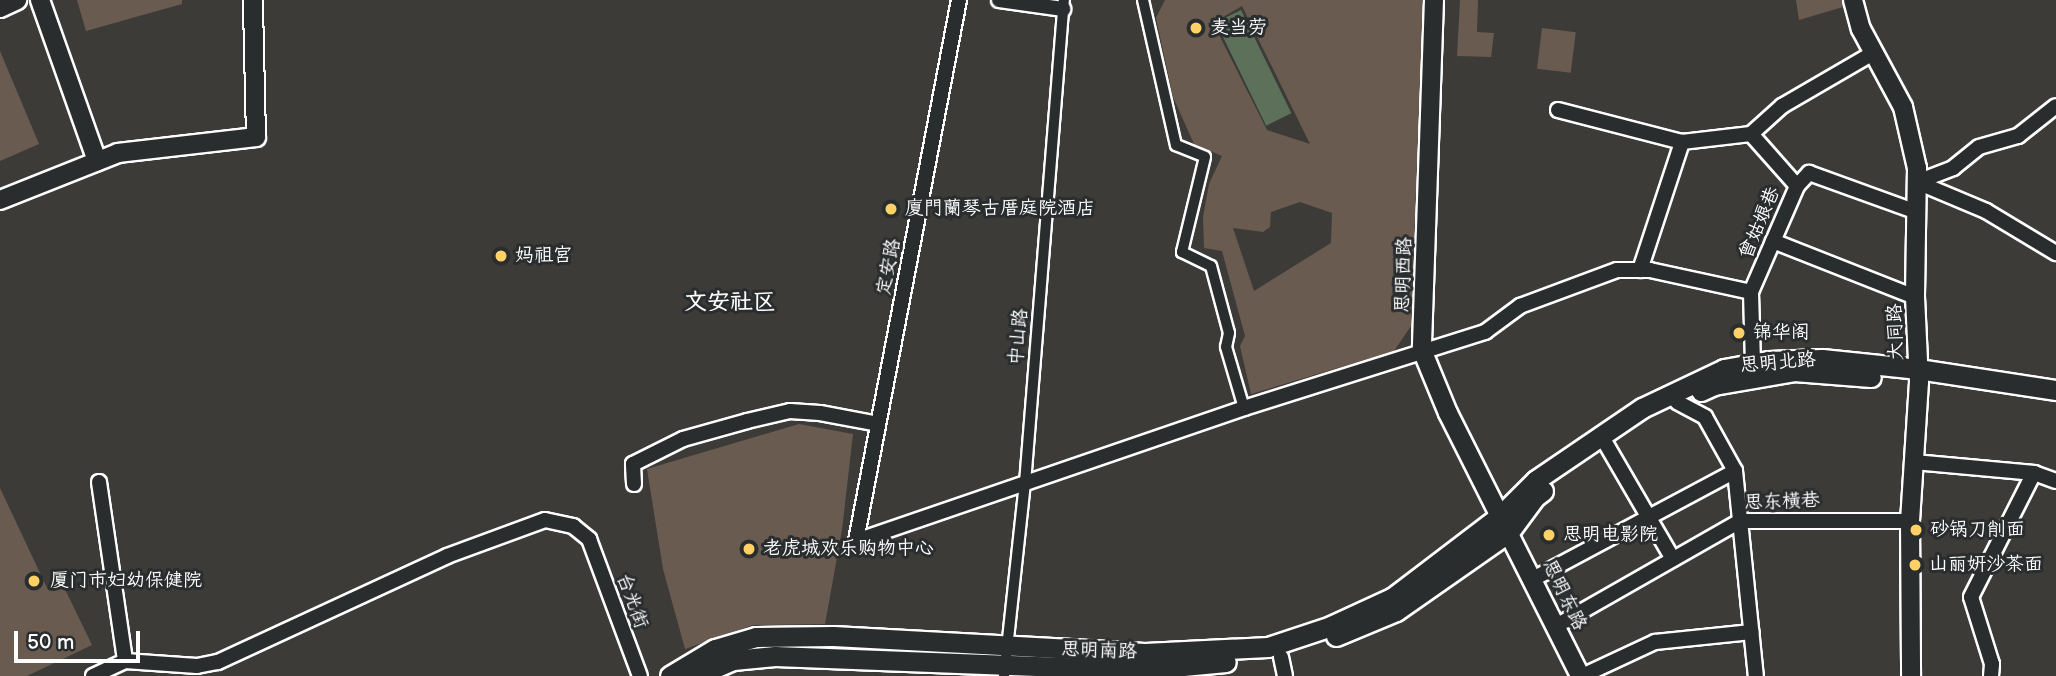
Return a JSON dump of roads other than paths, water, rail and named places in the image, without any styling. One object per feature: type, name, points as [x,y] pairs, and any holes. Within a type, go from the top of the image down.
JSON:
[{"type":"main road","name":"思明北路","points":[[1505,524],[1536,480],[1642,408],[1724,369],[1822,359],[2056,403]]},
{"type":"main road","name":"思明北路","points":[[1505,524],[1535,497],[1606,444],[1677,402],[1714,385],[1794,371],[1919,376],[2056,390]]},
{"type":"main road","name":"思明南路","points":[[670,676],[715,649],[756,637],[832,636],[1006,662],[1268,647],[1331,626],[1392,598],[1505,524]]},
{"type":"main road","name":"思明南路","points":[[696,676],[733,660],[775,656],[1006,662],[1141,673],[1283,666],[1396,611],[1505,524]]},
{"type":"street","points":[[0,8],[17,0]]},
{"type":"street","points":[[40,0],[97,161]]},
{"type":"street","points":[[0,200],[118,153],[256,137],[253,0]]},
{"type":"street","name":"定安路","points":[[959,0],[856,541],[1025,483]]},
{"type":"street","points":[[999,0],[1064,5]]},
{"type":"street","points":[[1143,0],[1176,145],[1205,157],[1182,252],[1211,266],[1229,333],[1226,347],[1244,408]]},
{"type":"street","name":"思明西路","points":[[1434,0],[1422,350],[1448,413],[1505,524]]},
{"type":"street","name":"大同路","points":[[1853,0],[1861,29],[1903,107],[1917,168],[1915,297],[1919,376],[1910,521],[1911,676]]},
{"type":"street","name":"中山路","points":[[1006,662],[1025,483],[1064,5]]},
{"type":"street","points":[[1558,110],[1682,142],[1751,134],[1782,106],[1873,52]]},
{"type":"street","points":[[1917,182],[1953,168],[1979,147],[2018,135],[2056,106]]},
{"type":"street","points":[[1751,134],[1797,186]]},
{"type":"street","points":[[1640,270],[1682,142]]},
{"type":"street","name":"曾姑娘巷","points":[[1753,364],[1751,292],[1797,186],[1809,173],[1917,212]]},
{"type":"street","points":[[1917,182],[1986,211],[2056,253]]},
{"type":"street","points":[[1773,242],[1915,297]]},
{"type":"street","points":[[1025,483],[1244,408],[1485,332],[1520,306],[1577,282],[1617,270],[1640,270],[1751,292]]},
{"type":"street","points":[[1677,402],[1705,417],[1735,471],[1756,676]]},
{"type":"street","points":[[634,484],[632,464],[683,439],[747,421],[790,411],[820,413],[878,424]]},
{"type":"street","points":[[1606,444],[1672,559]]},
{"type":"street","points":[[1914,462],[2034,473],[2056,481]]},
{"type":"street","points":[[1533,579],[1735,471]]},
{"type":"street","points":[[1991,676],[1992,664],[1970,597],[2034,473]]},
{"type":"street","points":[[93,676],[125,661],[99,482]]},
{"type":"street","name":"台光街","points":[[125,661],[197,666],[218,662],[447,556],[545,520],[573,526],[589,539],[639,676]]},
{"type":"street","name":"思东横巷","points":[[1556,626],[1740,521],[1910,521]]},
{"type":"street","name":"思明东路","points":[[1505,524],[1581,676]]},
{"type":"street","points":[[1581,676],[1655,642],[1751,632]]},
{"type":"place","name":"麦当劳","points":[[1196,28]]},
{"type":"place","name":"廈門蘭琴古厝庭院酒店","points":[[891,209]]},
{"type":"place","name":"妈祖宫","points":[[501,256]]},
{"type":"place","name":"锦华阁","points":[[1739,333]]},
{"type":"place","name":"砂锅刀削面","points":[[1916,530]]},
{"type":"place","name":"思明电影院","points":[[1549,535]]},
{"type":"place","name":"老虎城欢乐购物中心","points":[[749,549]]},
{"type":"place","name":"山丽妍沙茶面","points":[[1915,565]]},
{"type":"place","name":"厦门市妇幼保健院","points":[[34,581]]},
{"type":"district","name":"文安社区","points":[[730,302]]}]
